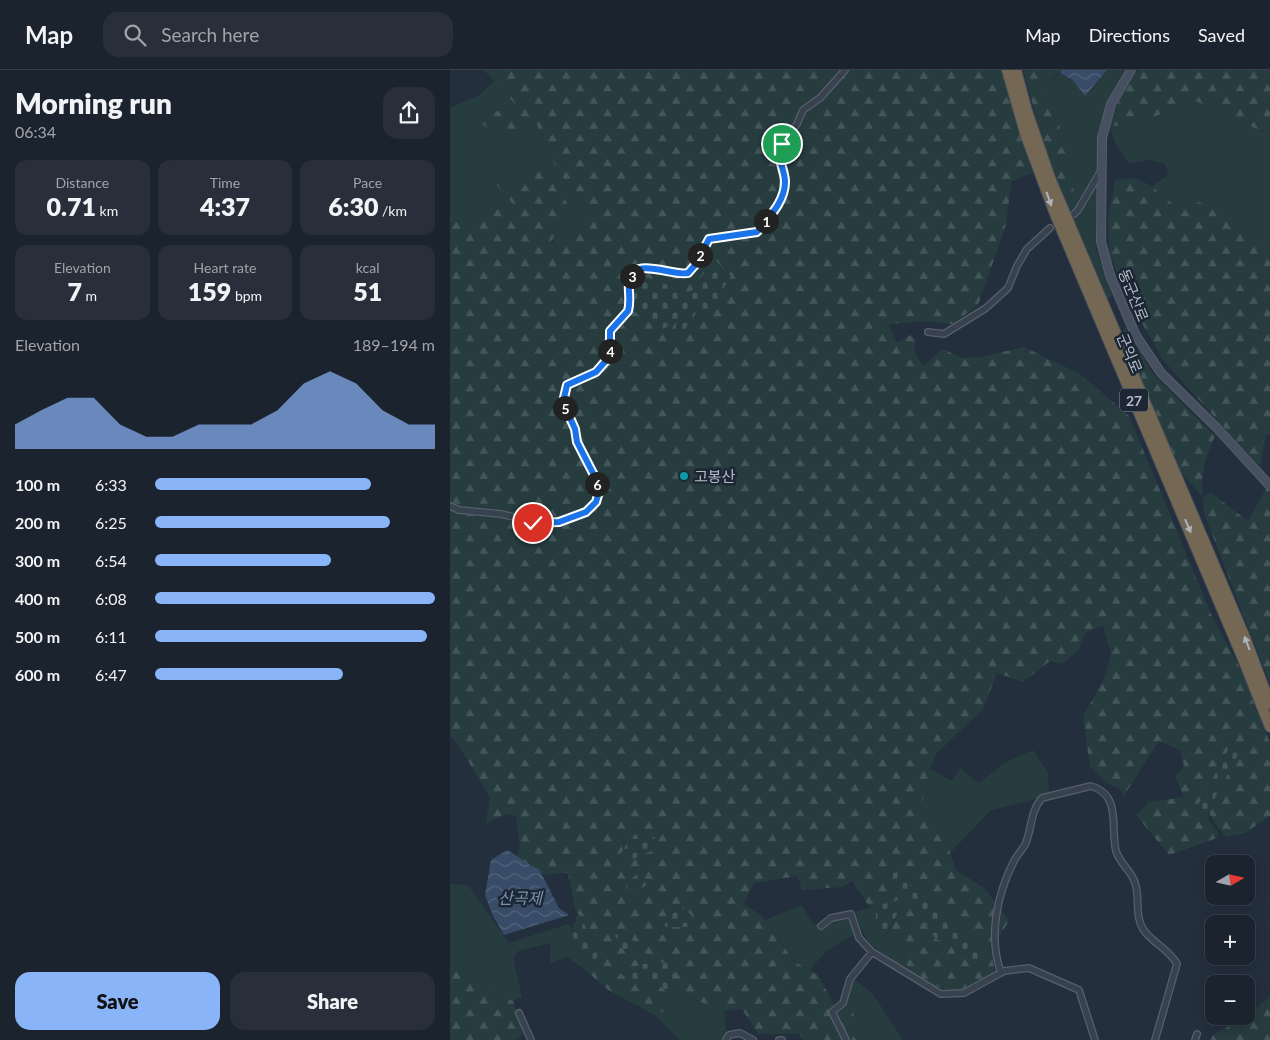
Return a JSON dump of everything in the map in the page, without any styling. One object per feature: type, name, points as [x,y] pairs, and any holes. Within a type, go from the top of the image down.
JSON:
[{"type":"highway","name":"군익로","points":[[1008,70],[1026,136],[1055,214],[1236,641],[1270,727]]},
{"type":"highway","name":"군익로","points":[[1016,70],[1027,111],[1050,178],[1246,640],[1270,704]]},
{"type":"street","points":[[450,506],[459,510],[501,514],[540,523],[559,522],[593,508],[599,492],[596,479],[577,442],[575,429],[563,402],[567,385],[596,372],[607,362],[610,356],[610,331],[628,311],[629,283],[637,270],[650,267],[675,274],[688,273],[696,264],[709,239],[757,232],[777,206],[784,191],[784,175],[779,149],[797,124],[803,110],[820,98],[845,70]]},
{"type":"street","name":"동군산로","points":[[1131,70],[1111,104],[1102,138],[1101,242],[1110,275],[1135,334],[1161,373],[1218,428],[1270,486]]},
{"type":"street","points":[[1074,214],[1102,169]]},
{"type":"street","points":[[928,332],[944,334],[986,308],[1008,288],[1027,249],[1050,228]]},
{"type":"street","points":[[1002,973],[996,957],[995,923],[1014,861],[1025,844],[1032,817],[1040,801],[1042,798],[1091,786],[1098,788],[1112,802],[1116,853],[1135,881],[1141,926],[1156,943],[1174,956],[1177,964],[1155,1040]]},
{"type":"street","points":[[821,926],[831,918],[851,914],[860,938],[872,952],[942,994],[964,993],[1002,973],[1029,968],[1079,990],[1095,1040]]},
{"type":"street","points":[[846,1040],[832,1012],[843,1003],[850,979],[872,952]]},
{"type":"street","points":[[519,1013],[531,1040]]},
{"type":"street","points":[[726,1040],[729,1035],[740,1033],[753,1040]]},
{"type":"green space","points":[[484,70],[1003,70],[1032,173],[1012,181],[1005,228],[978,305],[952,324],[928,321],[889,324],[897,343],[910,335],[916,341],[914,351],[923,366],[943,349],[962,358],[981,357],[1024,347],[1080,374],[1129,416],[1212,616],[1240,668],[1270,743],[1270,816],[1245,833],[1227,837],[1215,824],[1208,811],[1241,747],[1233,741],[1195,811],[1209,821],[1218,832],[1217,838],[1169,855],[1136,815],[1149,802],[1184,797],[1175,777],[1184,766],[1180,750],[1159,741],[1123,797],[1120,789],[1109,784],[1090,767],[1083,716],[1103,681],[1111,655],[1103,625],[1085,633],[1079,650],[1062,664],[1050,661],[1023,682],[997,673],[983,709],[936,754],[930,769],[929,791],[919,804],[942,829],[956,870],[984,888],[1009,921],[997,940],[990,947],[995,972],[969,987],[951,990],[933,984],[908,969],[903,948],[889,932],[904,901],[924,921],[936,939],[946,942],[969,957],[974,965],[986,951],[892,870],[899,901],[869,907],[853,881],[841,887],[803,890],[797,876],[754,883],[743,904],[761,915],[795,962],[818,975],[838,1012],[852,1008],[855,1021],[854,1037],[856,1040],[804,1040],[799,1034],[758,1034],[742,1009],[722,1010],[698,1001],[675,989],[675,961],[634,981],[655,981],[666,991],[671,1008],[655,1015],[608,990],[583,968],[597,958],[598,946],[575,909],[568,873],[543,875],[539,869],[527,865],[517,855],[520,847],[516,816],[507,814],[486,823],[490,797],[457,743],[450,736],[450,224],[513,204],[492,180],[515,186],[542,159],[572,212],[551,241],[560,251],[586,213],[555,165],[533,116],[513,142],[482,124],[496,111],[510,113],[515,104]]},
{"type":"green space","points":[[1023,70],[1061,70],[1043,88],[1059,124],[1076,201],[1069,212],[1045,148]]},
{"type":"green space","points":[[1107,70],[1124,70],[1106,103],[1097,154],[1096,248],[1112,296],[1105,300],[1069,212],[1043,88],[1060,73],[1073,80],[1088,93]]},
{"type":"green space","points":[[1138,70],[1270,70],[1270,135],[1193,100],[1149,119],[1110,127],[1121,97]]},
{"type":"green space","points":[[496,80],[515,104],[510,113],[483,124],[533,116],[555,165],[586,213],[560,251],[515,186],[493,180],[513,204],[450,224],[450,108],[479,95]]},
{"type":"green space","points":[[1193,100],[1270,135],[1270,246],[1240,221],[1182,212],[1152,186],[1167,176],[1168,170],[1165,164],[1149,160],[1129,163],[1115,143],[1110,127],[1149,119]]},
{"type":"green space","points":[[1134,178],[1152,186],[1182,212],[1199,202],[1240,221],[1270,246],[1270,433],[1265,436],[1261,464],[1257,464],[1163,360],[1124,291],[1109,252],[1108,217],[1115,180]]},
{"type":"green space","points":[[714,259],[731,276],[709,312],[696,313],[684,331],[676,332],[676,323],[660,330],[633,311],[634,281],[645,277],[673,287],[686,299]]},
{"type":"green space","points":[[1126,327],[1154,375],[1215,436],[1204,466],[1202,481],[1203,498],[1181,472],[1122,335]]},
{"type":"green space","points":[[1270,482],[1270,684],[1204,513],[1203,498],[1210,492],[1248,521]]},
{"type":"green space","points":[[1233,741],[1242,747],[1208,811],[1209,821],[1195,811]]},
{"type":"green space","points":[[1033,750],[1048,772],[1049,792],[1033,800],[991,810],[950,853],[942,829],[919,804],[929,791],[930,769],[952,781],[960,768],[979,783],[1004,763]]},
{"type":"green space","points":[[644,831],[658,840],[658,849],[625,863],[618,860],[628,842]]},
{"type":"green space","points":[[891,869],[986,951],[974,966],[969,957],[946,942],[936,939],[924,921],[904,901],[885,937],[877,929],[875,906],[899,900]]},
{"type":"green space","points":[[644,872],[646,885],[637,893],[626,892],[629,881]]},
{"type":"green space","points":[[450,884],[468,885],[509,943],[568,924],[572,928],[579,953],[589,964],[583,968],[567,957],[550,963],[550,943],[518,951],[513,958],[522,997],[513,1001],[472,980],[450,963]]},
{"type":"green space","points":[[680,904],[694,918],[698,927],[665,927],[665,919]]},
{"type":"green space","points":[[802,905],[813,925],[849,918],[854,935],[826,951],[810,970],[795,962],[765,920]]},
{"type":"green space","points":[[875,906],[877,929],[885,937],[889,932],[903,948],[908,969],[881,952],[868,940],[863,932],[855,912]]},
{"type":"green space","points":[[578,915],[598,946],[597,958],[589,964],[576,947],[574,941],[573,929]]},
{"type":"green space","points":[[626,931],[635,943],[635,950],[621,948],[615,935]]},
{"type":"green space","points":[[676,961],[675,989],[666,991],[655,981],[634,981],[617,972],[643,964]]},
{"type":"green space","points":[[450,963],[472,980],[513,1001],[523,1034],[515,1040],[450,1040]]},
{"type":"green space","points":[[854,979],[873,994],[903,1040],[856,1040],[854,1038],[855,1021],[852,1008],[838,1012],[847,999]]},
{"type":"green space","points":[[675,989],[693,1000],[724,1011],[726,1033],[722,1040],[680,1040],[655,1015],[671,1008],[666,991]]},
{"type":"green space","points":[[1270,997],[1270,1040],[1211,1040],[1212,1036],[1231,1025],[1255,1025],[1255,1009]]},
{"type":"water","points":[[1061,70],[1107,70],[1085,96],[1073,80],[1060,73]]},
{"type":"water","name":"산곡제","points":[[507,850],[539,869],[559,908],[569,915],[504,935],[493,916],[485,895],[491,860]]},
{"type":"place","name":"고봉산","points":[[684,476]]},
{"type":"route","points":[[533,523],[559,522],[586,512],[593,508],[596,502],[599,492],[596,479],[577,442],[575,429],[563,402],[567,385],[596,372],[607,362],[610,356],[610,331],[628,311],[630,304],[629,283],[633,274],[637,270],[650,267],[681,275],[688,273],[696,264],[704,245],[709,239],[757,232],[777,206],[784,191],[784,175],[779,154],[782,144]]}]
